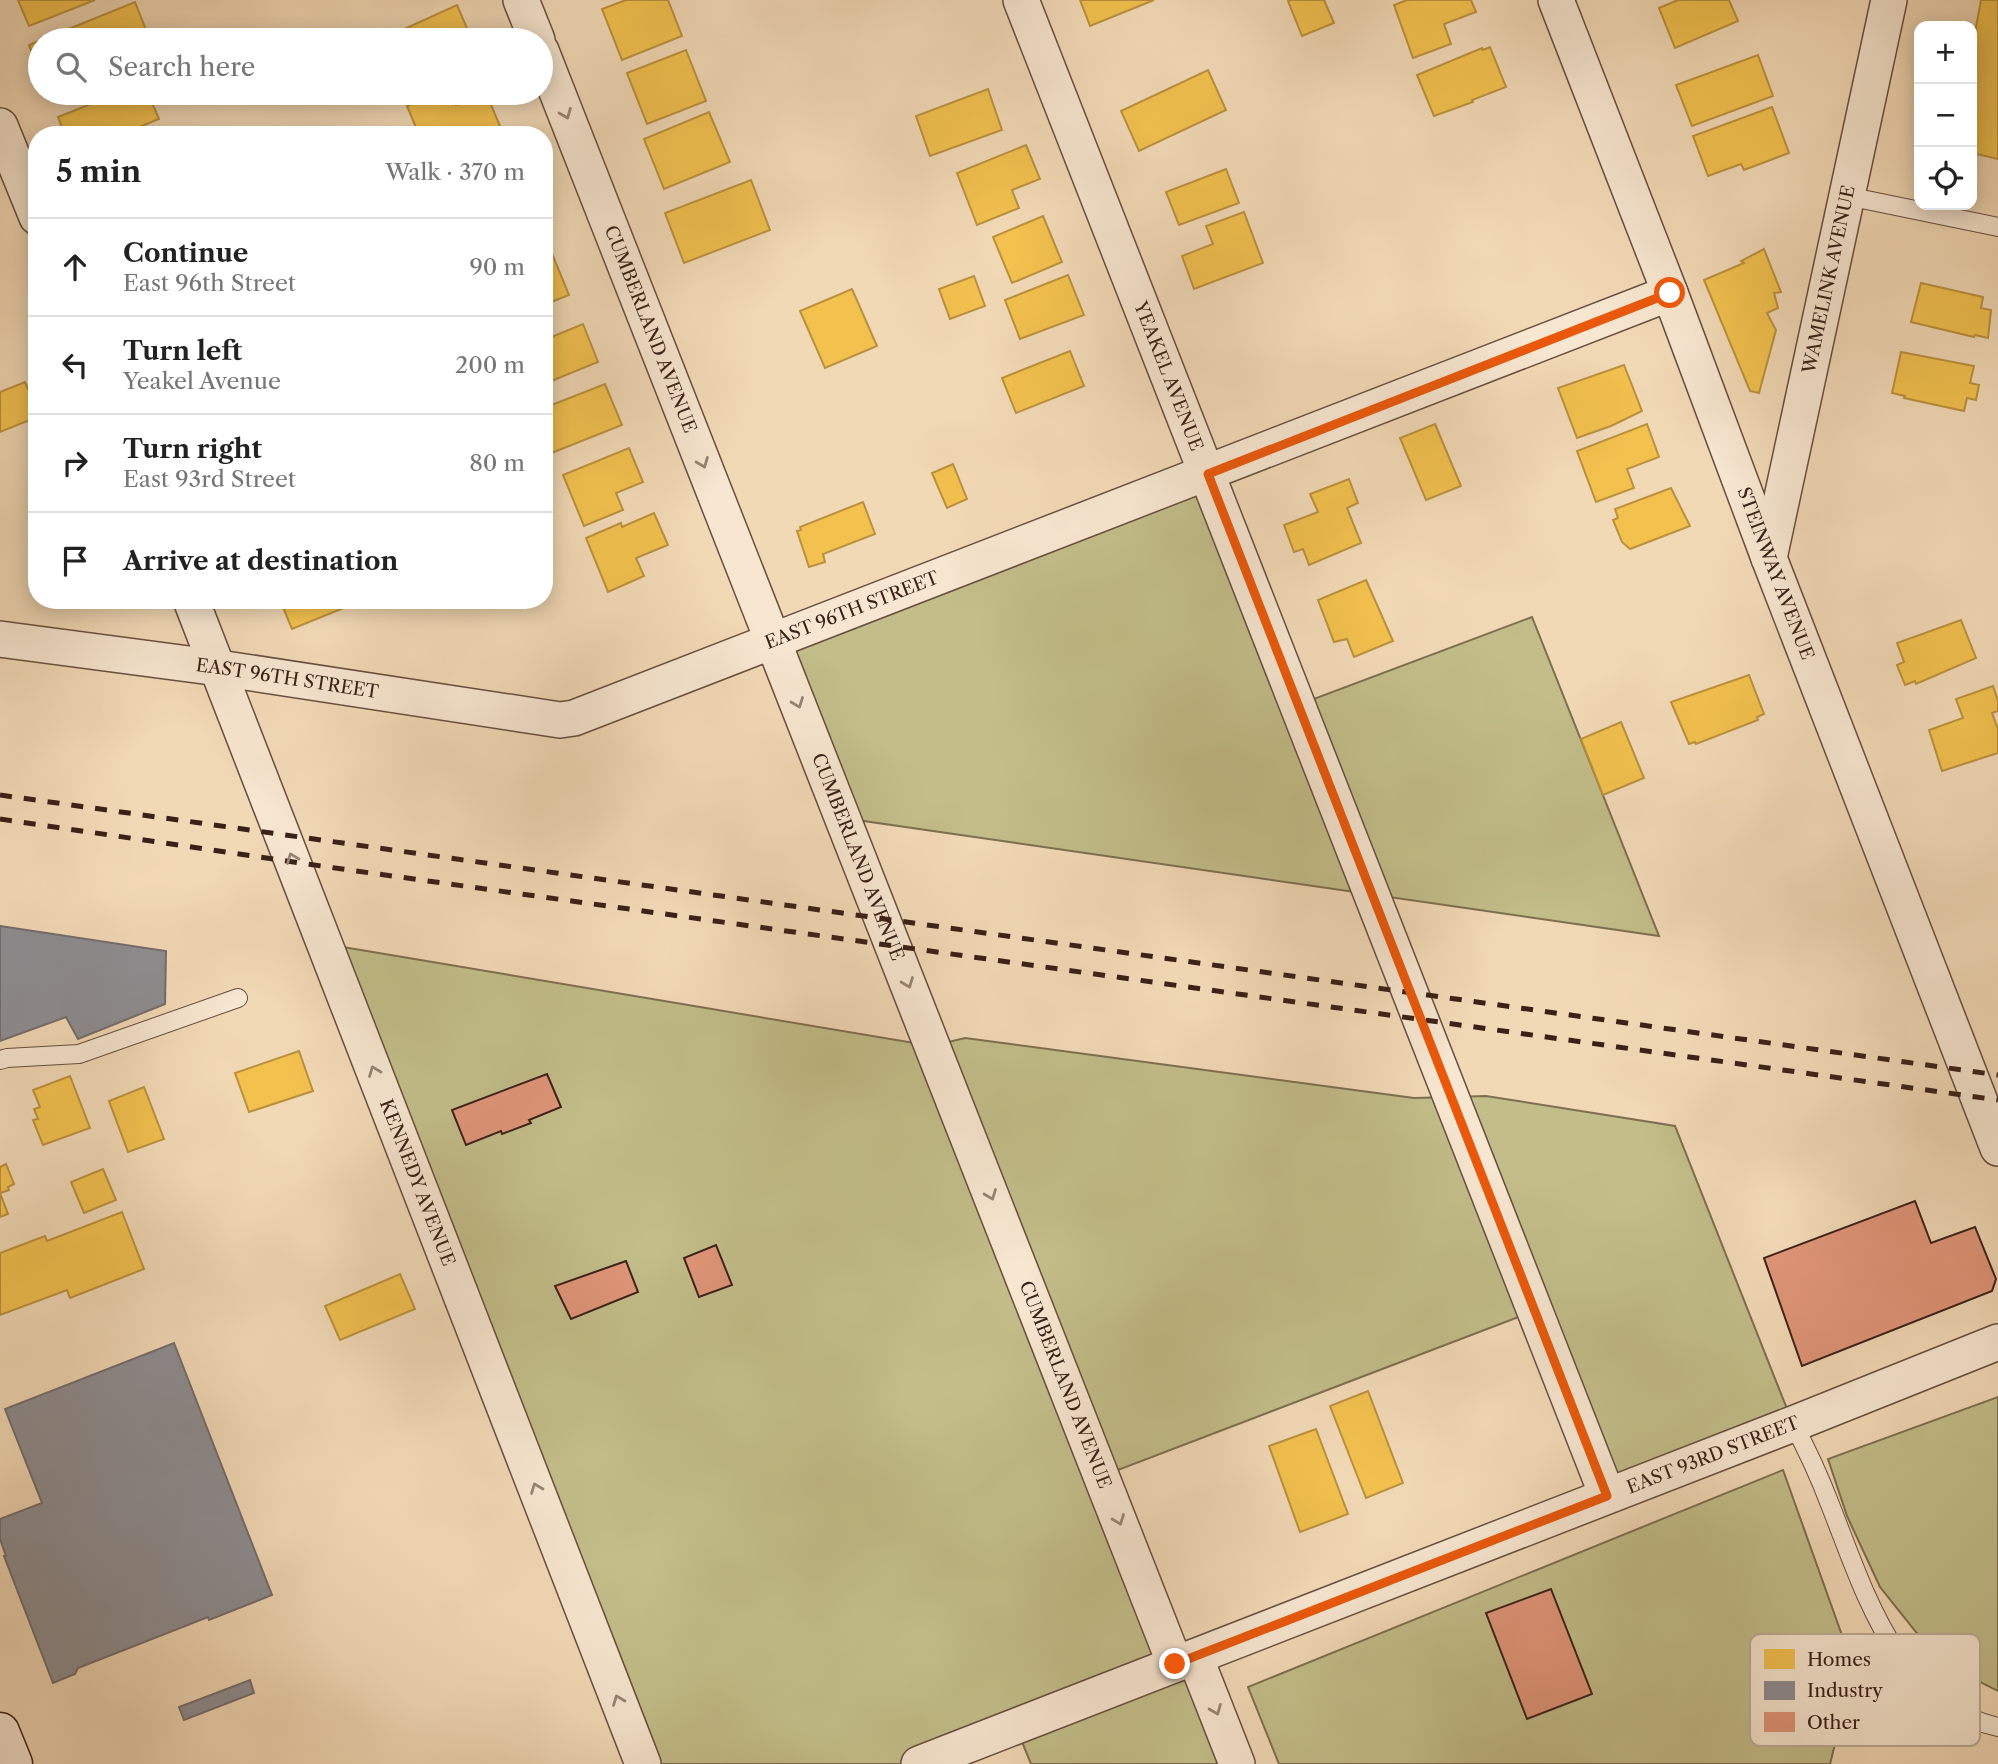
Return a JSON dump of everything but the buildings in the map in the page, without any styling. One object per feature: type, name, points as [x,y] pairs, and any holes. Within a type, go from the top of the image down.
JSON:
[{"type":"main road","points":[[0,1732],[13,1764]]},
{"type":"street","points":[[521,0],[532,28]]},
{"type":"street","name":"YEAKEL AVENUE","points":[[1021,0],[1607,1496]]},
{"type":"street","name":"STEINWAY AVENUE","points":[[1556,0],[1998,1148]]},
{"type":"street","name":"WAMELINK AVENUE","points":[[1769,558],[1889,0]]},
{"type":"street","name":"CUMBERLAND AVENUE","points":[[553,81],[773,639],[1185,1660],[1237,1764]]},
{"type":"street","points":[[0,126],[28,195]]},
{"type":"street","name":"EAST 96TH STREET","points":[[0,639],[219,668],[559,720],[574,718],[1670,293]]},
{"type":"street","name":"KENNEDY AVENUE","points":[[195,609],[643,1764]]},
{"type":"street","name":"EAST 93RD STREET","points":[[919,1764],[1998,1342]]},
{"type":"lane","points":[[1847,196],[1998,227]]},
{"type":"lane","points":[[0,1060],[79,1054],[238,998]]},
{"type":"lane","points":[[1793,1424],[1811,1457],[1867,1600],[1888,1634]]},
{"type":"lane","points":[[1980,1722],[1998,1727]]},
{"type":"shaded area","points":[[1207,474],[1298,705],[1532,617],[1659,936],[843,818],[773,639]]},
{"type":"shaded area","points":[[325,944],[932,1046],[965,1038],[1414,1098],[1486,1096],[1675,1126],[1793,1424],[1607,1495],[1534,1311],[1102,1476],[1176,1664],[1237,1764],[1031,1764],[1016,1727],[920,1764],[643,1764]]},
{"type":"shaded area","points":[[1998,1397],[1998,1691],[1980,1682],[1980,1634],[1918,1634],[1880,1587],[1847,1516],[1828,1459]]},
{"type":"shaded area","points":[[1783,1470],[1842,1634],[1750,1634],[1750,1746],[1835,1746],[1830,1764],[1279,1764],[1248,1687]]},
{"type":"railway","points":[[0,795],[1998,1075]]},
{"type":"railway","points":[[0,819],[1998,1100]]},
{"type":"route","points":[[1175,1664],[1607,1496],[1208,474],[1670,293]]}]
